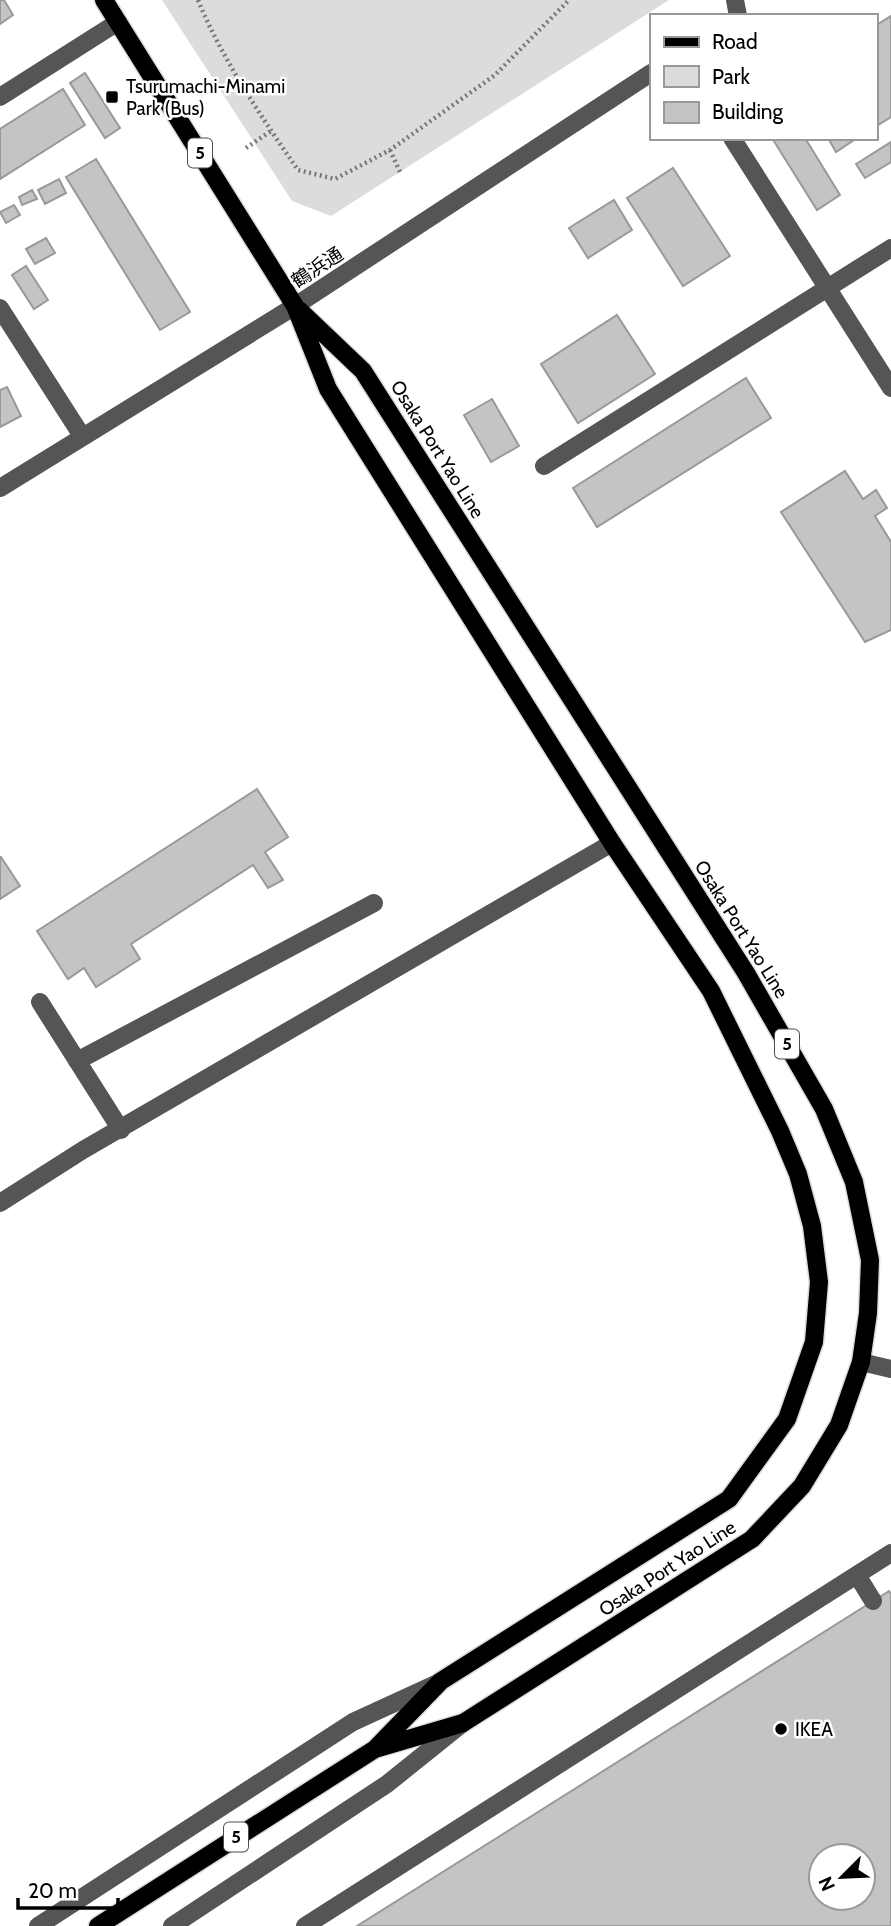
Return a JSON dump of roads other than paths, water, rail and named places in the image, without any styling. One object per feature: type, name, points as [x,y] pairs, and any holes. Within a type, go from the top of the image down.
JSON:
[{"type":"main road","name":"Osaka Port Yao Line","points":[[97,1926],[375,1749],[441,1681],[729,1499],[786,1419],[814,1342],[819,1282],[812,1226],[798,1174],[780,1130],[710,992],[612,844],[328,389],[295,306],[104,0]]},
{"type":"main road","name":"Osaka Port Yao Line","points":[[295,306],[363,371],[746,973],[824,1109],[854,1182],[870,1260],[868,1313],[861,1362],[839,1425],[802,1486],[752,1539],[463,1723],[375,1749]]},
{"type":"street","points":[[0,97],[118,22]]},
{"type":"street","name":"鶴浜通","points":[[0,488],[295,306],[650,74]]},
{"type":"street","points":[[733,140],[891,388]]},
{"type":"street","points":[[544,466],[891,248]]},
{"type":"street","points":[[0,308],[82,436]]},
{"type":"street","points":[[0,1203],[83,1150],[612,844]]},
{"type":"street","points":[[78,1061],[374,903]]},
{"type":"street","points":[[40,1002],[121,1130]]},
{"type":"street","points":[[861,1362],[891,1369]]},
{"type":"street","points":[[305,1926],[891,1553]]},
{"type":"street","points":[[857,1575],[873,1601]]},
{"type":"street","points":[[38,1926],[353,1722],[441,1681]]},
{"type":"street","points":[[172,1926],[387,1784],[463,1723]]},
{"type":"place","name":"Tsurumachi-Minami Park (Bus)","points":[[112,97]]},
{"type":"place","name":"IKEA","points":[[781,1729]]}]
